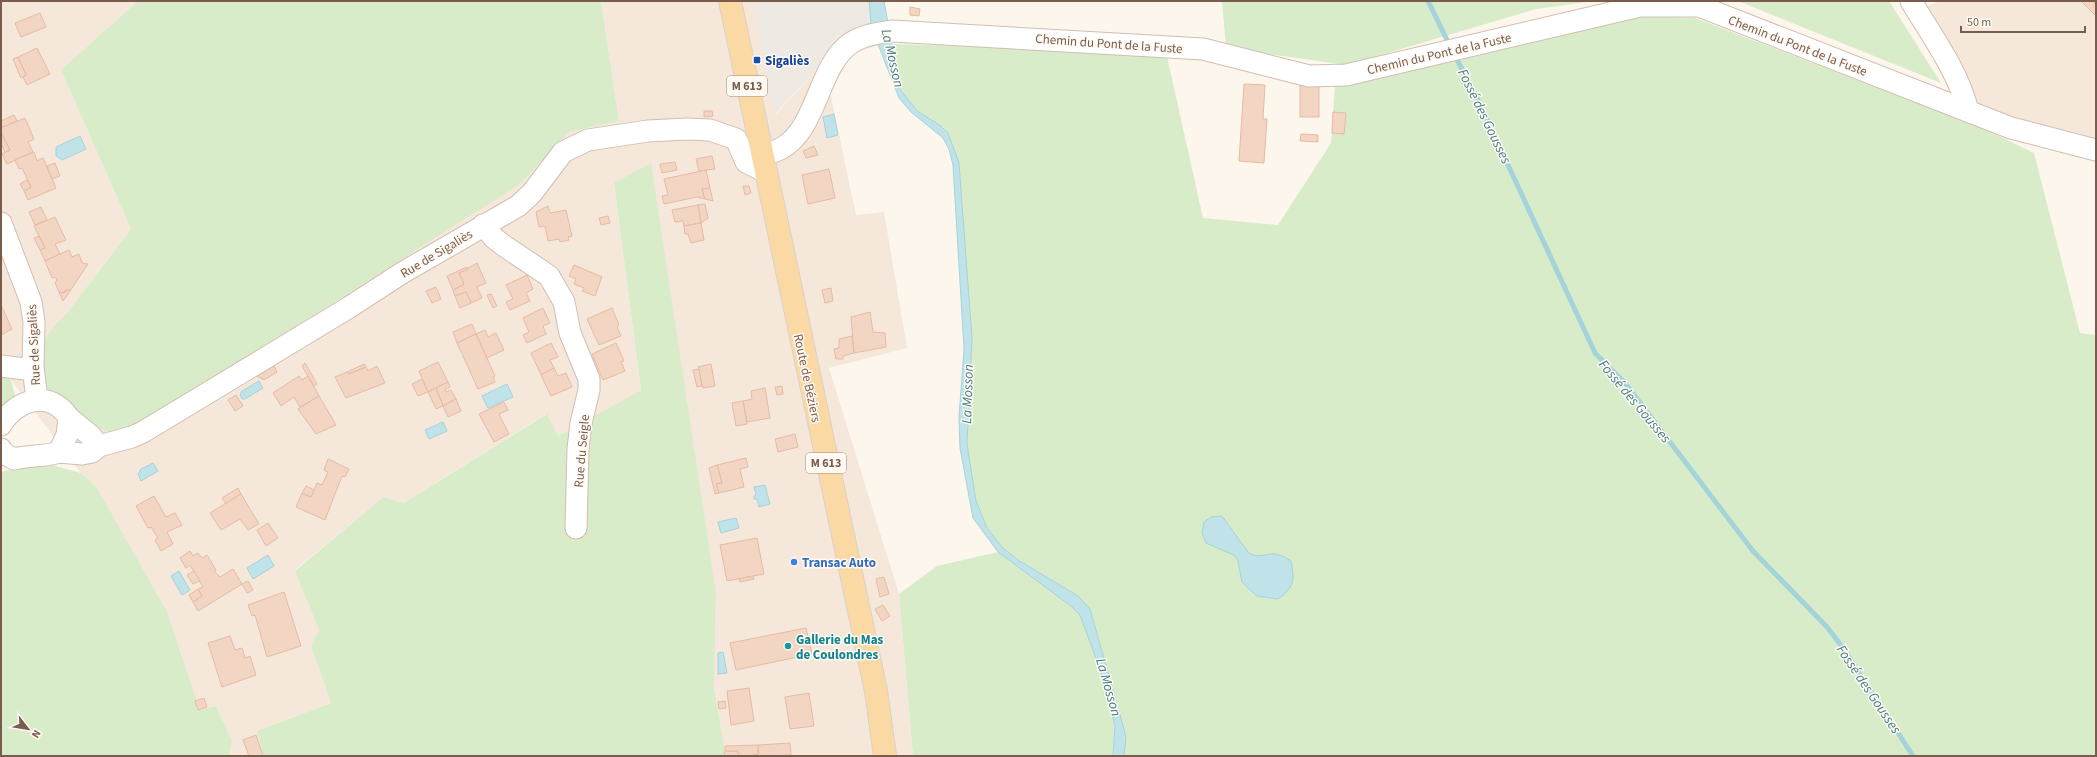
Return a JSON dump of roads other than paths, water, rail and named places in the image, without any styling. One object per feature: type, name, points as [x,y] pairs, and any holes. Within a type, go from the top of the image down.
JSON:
[{"type":"main road","name":"Route de Béziers","points":[[730,1],[763,163],[876,691],[885,756]]},
{"type":"street","points":[[1911,1],[1957,81],[1968,111]]},
{"type":"street","name":"Chemin du Pont de la Fuste","points":[[763,163],[795,136],[808,119],[837,56],[851,43],[870,34],[892,31],[1203,49],[1309,76],[1346,75],[1640,6],[1699,6],[2012,128],[2096,150]]},
{"type":"street","name":"Rue de Sigaliès","points":[[5,458],[51,455],[59,452],[82,454],[92,452],[99,446],[132,437],[143,432],[348,308],[402,273],[518,206],[532,192],[563,152],[577,144],[588,140],[648,131],[710,130],[736,139],[746,162],[763,163]]},
{"type":"street","name":"Rue de Sigaliès","points":[[1,223],[32,302],[34,322],[32,348],[33,370],[37,400]]},
{"type":"street","name":"Rue du Seigle","points":[[483,225],[503,246],[550,276],[564,302],[570,333],[589,379],[589,390],[581,423],[578,449],[576,528]]},
{"type":"street","points":[[1,366],[33,370]]},
{"type":"street","name":"Rue de Sigaliès","points":[[2,422],[23,405],[37,400],[52,402],[59,406],[69,418],[91,436],[99,446]]},
{"type":"street","points":[[59,452],[67,435],[69,418]]},
{"type":"water","name":"La Mosson","points":[[869,1],[884,1],[900,89],[917,111],[941,126],[948,133],[959,163],[972,338],[967,444],[976,501],[987,528],[1002,547],[1018,560],[1078,596],[1090,609],[1124,729],[1126,738],[1124,756],[1113,756],[1115,726],[1100,669],[1080,615],[1071,606],[998,552],[973,518],[960,448],[959,417],[964,349],[953,165],[949,149],[943,138],[911,112],[899,98],[874,34],[871,24]]},
{"type":"water","points":[[834,114],[838,135],[827,138],[823,117]]},
{"type":"water","points":[[80,136],[86,149],[62,160],[56,156],[56,147]]},
{"type":"water","points":[[259,381],[263,388],[245,399],[242,399],[240,395],[242,391]]},
{"type":"water","points":[[507,384],[513,397],[488,408],[482,396]]},
{"type":"water","points":[[443,422],[447,431],[429,439],[425,430]]},
{"type":"water","points":[[153,463],[158,471],[141,481],[138,474],[141,469]]},
{"type":"water","points":[[765,485],[770,504],[759,507],[757,499],[754,499],[754,496],[756,495],[754,487]]},
{"type":"water","points":[[1222,516],[1251,554],[1257,556],[1277,554],[1291,561],[1293,573],[1292,583],[1287,591],[1278,599],[1257,596],[1242,582],[1238,561],[1234,555],[1206,543],[1202,533],[1204,522],[1211,517]]},
{"type":"water","points":[[736,518],[739,528],[721,533],[718,522]]},
{"type":"water","points":[[268,555],[274,566],[253,579],[247,568]]},
{"type":"water","points":[[179,571],[190,590],[182,595],[171,576]]},
{"type":"water","points":[[723,652],[727,673],[718,674],[718,653]]},
{"type":"waterway","name":"Fossé des Gousses","points":[[1428,1],[1450,46]]},
{"type":"waterway","name":"Fossé des Gousses","points":[[1454,54],[1478,100],[1595,353],[1625,383],[1753,551],[1827,627],[1843,648],[1913,756]]},
{"type":"place","name":"Sigaliès","points":[[757,60]]},
{"type":"place","name":"Transac Auto","points":[[794,562]]},
{"type":"place","name":"Gallerie du Mas de Coulondres","points":[[788,646]]}]
